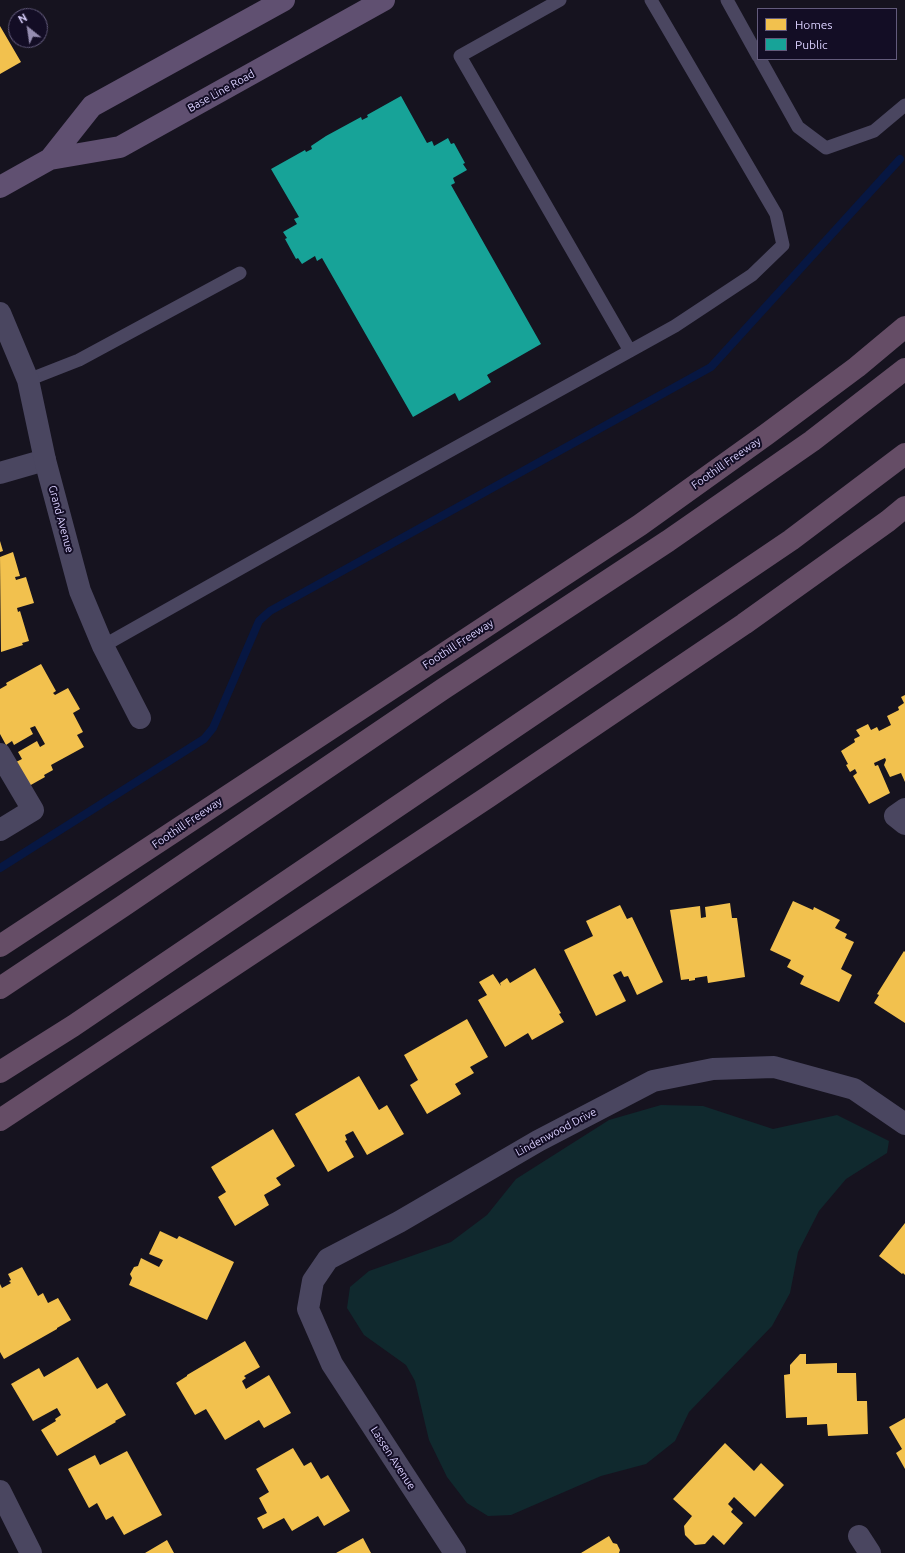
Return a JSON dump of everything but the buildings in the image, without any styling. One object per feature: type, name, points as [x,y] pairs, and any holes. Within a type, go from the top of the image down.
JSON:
[{"type":"highway","name":"Foothill Freeway","points":[[0,946],[413,672],[640,525],[821,394],[857,367],[905,327]]},
{"type":"highway","points":[[0,988],[443,688],[674,537],[812,441],[905,369]]},
{"type":"highway","points":[[0,1072],[73,1026],[792,540],[905,454]]},
{"type":"highway","points":[[0,1120],[481,801],[744,624],[888,521],[905,507]]},
{"type":"main road","name":"Base Line Road","points":[[50,159],[92,106],[284,0]]},
{"type":"main road","name":"Base Line Road","points":[[0,187],[50,159],[120,147],[384,0]]},
{"type":"street","name":"Grand Avenue","points":[[0,313],[28,380],[45,460],[80,591],[103,646],[140,718]]},
{"type":"street","points":[[0,473],[45,460]]},
{"type":"street","points":[[0,754],[33,810],[0,830]]},
{"type":"street","name":"Lindenwood Drive","points":[[332,1364],[308,1310],[313,1281],[328,1259],[399,1222],[538,1141],[653,1081],[713,1069],[774,1067],[854,1089],[905,1124]]},
{"type":"street","name":"Lassen Avenue","points":[[332,1364],[454,1553]]},
{"type":"street","points":[[0,1491],[31,1553]]},
{"type":"lane","points":[[560,0],[460,56],[630,351]]},
{"type":"lane","points":[[103,646],[381,489],[675,326],[752,275],[783,245],[776,214],[651,0]]},
{"type":"lane","points":[[727,0],[757,54]]},
{"type":"lane","points":[[761,60],[798,127],[826,148],[874,131],[905,105]]},
{"type":"lane","points":[[28,380],[79,360],[240,273]]},
{"type":"green space","points":[[661,1105],[703,1106],[773,1129],[837,1115],[889,1141],[887,1153],[846,1179],[819,1211],[798,1252],[790,1293],[772,1326],[689,1412],[675,1441],[646,1464],[601,1476],[511,1515],[488,1516],[467,1503],[447,1477],[429,1440],[415,1381],[406,1365],[364,1335],[347,1308],[350,1287],[369,1271],[451,1242],[487,1215],[516,1179],[609,1120]]},
{"type":"waterway","points":[[0,868],[204,739],[213,728],[259,621],[270,611],[711,367],[900,159]]}]
